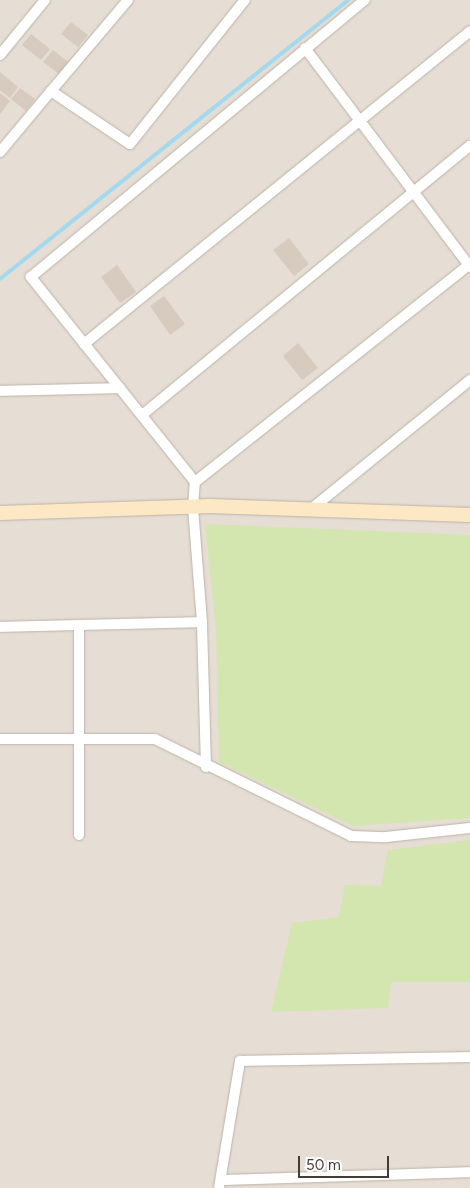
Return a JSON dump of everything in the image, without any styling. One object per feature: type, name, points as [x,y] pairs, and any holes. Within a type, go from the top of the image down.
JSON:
[{"type":"street","points":[[0,55],[45,0]]},
{"type":"street","points":[[0,152],[128,0]]},
{"type":"street","points":[[51,92],[130,144],[245,0]]},
{"type":"street","points":[[206,767],[202,622],[193,508],[195,482],[31,277],[365,0]]},
{"type":"street","points":[[84,344],[470,31]]},
{"type":"street","points":[[195,482],[469,265],[306,48]]},
{"type":"street","points":[[142,415],[470,146]]},
{"type":"street","points":[[310,511],[470,380]]},
{"type":"street","points":[[0,391],[120,388]]},
{"type":"street","points":[[0,513],[193,508],[470,515]]},
{"type":"street","points":[[0,627],[202,622]]},
{"type":"street","points":[[79,625],[79,835]]},
{"type":"street","points":[[0,739],[155,739],[206,767],[351,836],[386,837],[470,828]]},
{"type":"street","points":[[470,1057],[240,1061],[220,1184],[470,1172]]},
{"type":"shaded area","points":[[0,0],[470,0],[470,1188],[0,1188]]},
{"type":"green space","points":[[205,524],[470,535],[470,818],[353,826],[219,762],[216,630]]},
{"type":"green space","points":[[470,840],[470,982],[391,982],[388,1008],[271,1012],[292,923],[339,917],[345,885],[381,886],[388,850]]},
{"type":"building","points":[[71,22],[88,35],[78,47],[61,34]]},
{"type":"building","points":[[31,34],[50,49],[41,60],[22,45]]},
{"type":"building","points":[[53,50],[68,62],[59,74],[43,62]]},
{"type":"building","points":[[0,72],[18,87],[10,98],[0,90]]},
{"type":"building","points":[[20,88],[35,99],[26,111],[11,99]]},
{"type":"building","points":[[0,93],[10,101],[0,114]]},
{"type":"building","points":[[289,238],[309,264],[294,276],[273,250]]},
{"type":"building","points":[[117,265],[136,292],[120,303],[101,277]]},
{"type":"building","points":[[164,296],[185,324],[170,335],[150,306]]},
{"type":"building","points":[[298,343],[318,368],[302,380],[283,356]]},
{"type":"waterway","points":[[0,279],[348,0]]}]
